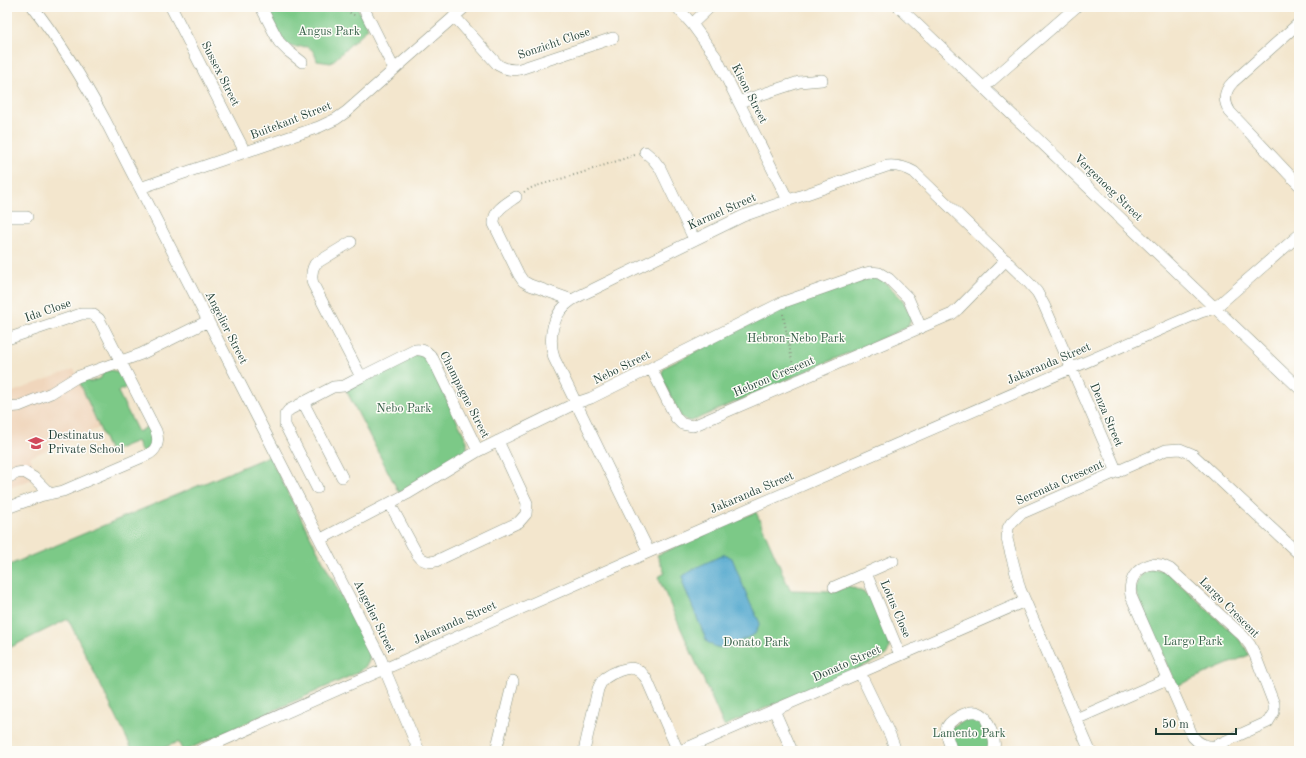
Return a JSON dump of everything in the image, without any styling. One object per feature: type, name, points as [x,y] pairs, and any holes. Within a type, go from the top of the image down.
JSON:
[{"type":"street","name":"Angelier Street","points":[[32,7],[47,26],[75,68],[140,188],[321,539],[381,659],[419,751]]},
{"type":"street","name":"Sussex Street","points":[[171,7],[245,152]]},
{"type":"street","points":[[261,7],[279,42],[288,52],[302,62]]},
{"type":"street","points":[[363,7],[394,69]]},
{"type":"street","name":"Buitekant Street","points":[[140,188],[319,127],[336,119],[346,112],[465,7]]},
{"type":"street","name":"Kison Street","points":[[677,7],[692,24],[716,57],[788,200]]},
{"type":"street","points":[[692,24],[710,7]]},
{"type":"street","name":"Vergenoeg Street","points":[[899,7],[1299,388]]},
{"type":"street","points":[[984,87],[1076,7]]},
{"type":"street","name":"Sonzicht Close","points":[[454,16],[498,65],[511,70],[520,69],[613,38]]},
{"type":"street","points":[[1299,24],[1232,82],[1225,97],[1227,107],[1230,112],[1299,185]]},
{"type":"street","points":[[739,102],[799,82],[822,80]]},
{"type":"street","points":[[645,152],[660,168],[694,239]]},
{"type":"street","name":"Karmel Street","points":[[649,552],[554,358],[551,343],[552,327],[565,306],[572,300],[743,216],[887,166],[904,167],[914,172],[1029,283],[1041,298],[1072,369]]},
{"type":"street","points":[[516,197],[497,212],[494,224],[519,275],[526,283],[572,300]]},
{"type":"street","points":[[7,217],[27,217]]},
{"type":"street","name":"Jakaranda Street","points":[[199,751],[649,552],[1201,312],[1215,308],[1299,235]]},
{"type":"street","points":[[317,488],[284,422],[284,415],[289,410],[303,402],[333,387],[344,386],[361,377],[313,284],[311,276],[315,264],[351,242]]},
{"type":"street","name":"Hebron Crescent","points":[[651,368],[676,418],[682,424],[689,426],[696,425],[955,312],[1006,260]]},
{"type":"street","name":"Nebo Street","points":[[321,539],[390,504],[478,451],[498,441],[576,403],[591,398],[781,303],[866,273],[875,272],[884,275],[908,298],[921,328]]},
{"type":"street","name":"Ida Close","points":[[7,339],[81,314],[96,316],[99,319],[156,431],[158,441],[156,448],[147,455],[63,491],[45,495]]},
{"type":"street","points":[[7,406],[19,406],[51,393],[77,377],[141,354],[208,321]]},
{"type":"street","name":"Champagne Street","points":[[361,377],[415,350],[428,352],[433,359],[478,451]]},
{"type":"street","name":"Denza Street","points":[[1072,369],[1117,472]]},
{"type":"street","points":[[303,402],[342,477]]},
{"type":"street","points":[[390,504],[417,554],[427,562],[436,561],[519,522],[526,514],[527,503],[498,441]]},
{"type":"street","name":"Serenata Crescent","points":[[1090,751],[1020,589],[1007,544],[1007,533],[1011,523],[1020,514],[1166,450],[1176,448],[1192,454],[1299,554]]},
{"type":"street","points":[[7,478],[17,473],[24,472],[34,478],[45,495],[7,508]]},
{"type":"street","name":"Lotus Close","points":[[834,587],[893,561]]},
{"type":"street","name":"Largo Crescent","points":[[1152,564],[1162,565],[1170,569],[1246,641],[1255,655],[1274,700],[1274,712],[1271,719],[1264,725],[1215,746],[1205,746],[1193,738],[1167,679],[1130,591],[1130,585],[1135,575],[1143,568],[1152,564]]},
{"type":"street","name":"Lotus Close","points":[[866,573],[900,655]]},
{"type":"street","name":"Donato Street","points":[[679,751],[1025,601]]},
{"type":"street","points":[[584,751],[598,689],[601,682],[616,672],[633,668],[642,673],[647,680],[679,751]]},
{"type":"street","points":[[860,673],[890,735],[896,751]]},
{"type":"street","points":[[1076,719],[1167,679]]},
{"type":"street","points":[[496,751],[513,681]]},
{"type":"street","points":[[774,710],[792,751]]},
{"type":"street","points":[[952,751],[947,734],[948,726],[953,720],[973,712],[979,713],[985,717],[995,741],[993,751]]},
{"type":"path","points":[[335,7],[341,8],[371,24]]},
{"type":"path","points":[[516,197],[533,187],[645,152]]},
{"type":"path","points":[[781,303],[796,382]]},
{"type":"shaded area","name":"Destinatus Private School","points":[[74,369],[99,428],[30,457],[38,477],[7,489],[7,394]]},
{"type":"green space","name":"Angus Park","points":[[266,7],[357,7],[368,28],[331,63],[317,61],[311,49],[308,47],[292,47],[285,43]]},
{"type":"green space","name":"Hebron-Nebo Park","points":[[872,277],[882,279],[902,299],[911,315],[908,327],[692,421],[688,421],[681,417],[662,378],[662,372],[665,367],[782,308]]},
{"type":"green space","name":"Nebo Park","points":[[422,354],[427,359],[467,441],[467,449],[466,452],[399,493],[346,390],[414,355]]},
{"type":"green space","points":[[111,370],[123,377],[127,385],[127,387],[118,392],[138,432],[149,427],[153,438],[151,447],[143,452],[141,451],[137,441],[110,452],[79,381],[85,379],[90,382],[101,378],[103,372]]},
{"type":"green space","points":[[269,456],[369,650],[368,664],[360,671],[184,751],[178,742],[156,751],[133,751],[68,619],[7,649],[7,566]]},
{"type":"green space","name":"Donato Park","points":[[756,512],[790,590],[830,591],[832,593],[849,586],[865,593],[870,597],[882,623],[889,648],[887,654],[882,658],[724,726],[658,577],[665,573],[657,555]]},
{"type":"green space","name":"Largo Park","points":[[1156,569],[1166,571],[1240,640],[1249,655],[1176,686],[1135,590],[1141,575],[1147,571]]},
{"type":"green space","name":"Lamento Park","points":[[972,716],[979,716],[992,741],[989,751],[956,751],[950,728]]},
{"type":"water","points":[[725,554],[732,558],[750,603],[760,623],[755,634],[725,648],[716,647],[707,642],[683,584],[683,576],[695,568]]},
{"type":"place","name":"Destinatus Private School","points":[[36,443]]}]
